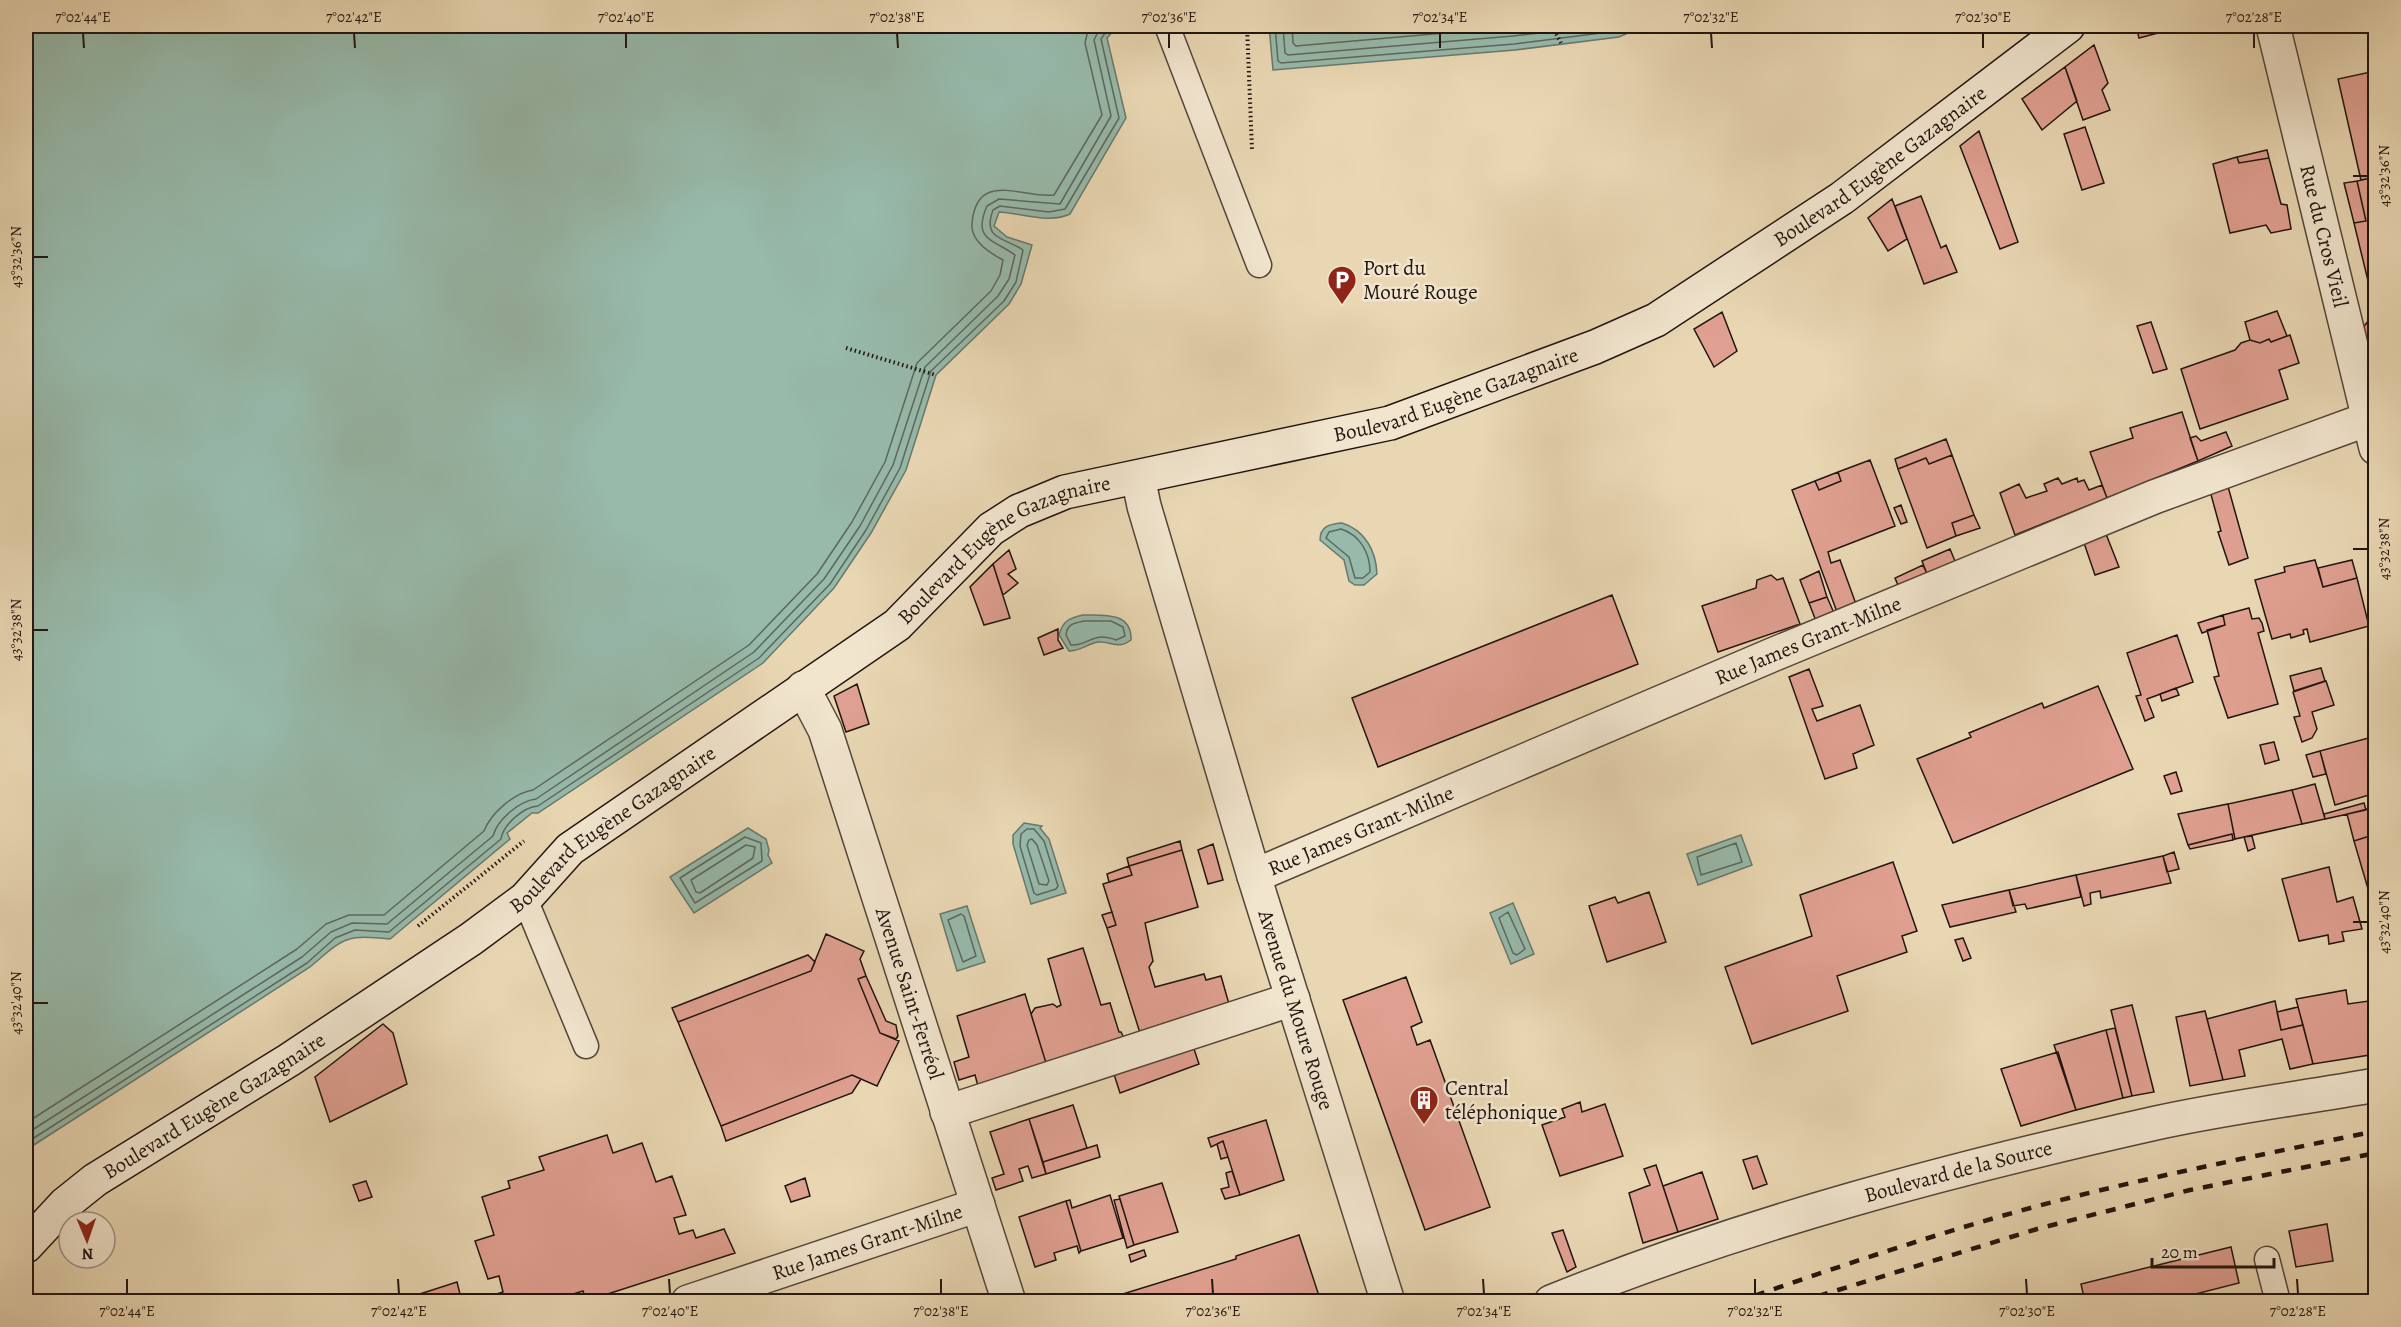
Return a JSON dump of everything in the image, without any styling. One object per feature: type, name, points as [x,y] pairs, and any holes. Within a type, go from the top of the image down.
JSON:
[{"type":"street","name":"Boulevard Eugène Gazagnaire","points":[[26,1246],[65,1204],[95,1180],[289,1060],[471,939],[525,899],[570,849],[897,625],[991,529],[1019,511],[1065,492],[1390,423],[1595,347],[1656,320],[1842,198],[2068,26]]},
{"type":"street","name":"Rue du Cros Vieil","points":[[2273,26],[2372,434]]},
{"type":"street","name":"Rue James Grant-Milne","points":[[1254,876],[1772,655],[2154,497],[2372,434]]},
{"type":"street","name":"Avenue du Moure Rouge","points":[[1138,477],[1144,506],[1254,876],[1388,1302]]},
{"type":"street","name":"Avenue Saint-Ferréol","points":[[803,688],[825,730],[1009,1302]]},
{"type":"street","points":[[948,1112],[1293,999]]},
{"type":"street","name":"Boulevard de la Source","points":[[1551,1302],[1633,1268],[1854,1198],[2158,1122],[2376,1085]]},
{"type":"street","name":"Rue James Grant-Milne","points":[[688,1302],[978,1205]]},
{"type":"lane","points":[[1167,26],[1231,186],[1259,265]]},
{"type":"lane","points":[[525,899],[586,1046]]},
{"type":"lane","points":[[2267,1259],[2278,1302]]},
{"type":"path","points":[[1231,186],[1252,167],[1247,26]]},
{"type":"path","points":[[1552,26],[1561,43]]},
{"type":"path","points":[[846,348],[936,375]]},
{"type":"path","points":[[415,929],[528,838]]},
{"type":"water","points":[[26,26],[1118,26],[1107,38],[1126,118],[1070,214],[1045,218],[999,212],[994,226],[1007,237],[1032,245],[1021,284],[1009,304],[936,375],[906,470],[871,533],[834,588],[763,663],[538,813],[532,813],[507,833],[510,839],[390,939],[363,937],[338,944],[310,967],[26,1150]]},
{"type":"water","points":[[1269,26],[1644,26],[1619,37],[1515,50],[1273,70]]},
{"type":"water","points":[[1342,523],[1363,536],[1372,550],[1377,574],[1364,585],[1355,585],[1349,581],[1344,560],[1320,540],[1320,535],[1326,527]]},
{"type":"water","points":[[1083,615],[1108,616],[1122,620],[1127,624],[1131,640],[1118,645],[1098,642],[1069,651],[1059,635],[1068,620]]},
{"type":"water","points":[[1024,823],[1042,826],[1040,828],[1049,839],[1066,893],[1031,904],[1013,844],[1013,835]]},
{"type":"water","points":[[748,828],[766,839],[768,855],[772,863],[694,913],[670,877]]},
{"type":"water","points":[[1741,835],[1752,865],[1698,885],[1687,854]]},
{"type":"water","points":[[1513,903],[1534,954],[1511,964],[1490,913]]},
{"type":"water","points":[[967,906],[985,962],[957,971],[940,914]]},
{"type":"building","points":[[2136,26],[2161,26],[2162,32],[2139,38]]},
{"type":"building","points":[[2094,45],[2108,83],[2102,90],[2110,110],[2083,120],[2065,67]]},
{"type":"building","points":[[2376,64],[2376,177],[2361,180],[2338,79],[2371,72],[2370,65]]},
{"type":"building","points":[[2065,67],[2077,101],[2042,130],[2022,99]]},
{"type":"building","points":[[2085,127],[2104,183],[2082,190],[2064,134]]},
{"type":"building","points":[[1979,131],[2018,242],[2000,249],[1960,146]]},
{"type":"building","points":[[2267,150],[2269,158],[2239,163],[2237,157]]},
{"type":"building","points":[[2237,157],[2239,163],[2269,158],[2281,204],[2287,205],[2291,229],[2271,233],[2266,225],[2230,233],[2213,164]]},
{"type":"building","points":[[2376,177],[2376,284],[2369,285],[2354,223],[2366,221],[2357,181]]},
{"type":"building","points":[[2357,181],[2366,221],[2354,223],[2344,183]]},
{"type":"building","points":[[1921,196],[1941,248],[1946,245],[1957,272],[1924,284],[1895,206]]},
{"type":"building","points":[[1892,199],[1907,239],[1888,251],[1868,218]]},
{"type":"building","points":[[2277,311],[2287,336],[2271,342],[2269,339],[2260,343],[2250,340],[2245,322]]},
{"type":"building","points":[[1722,312],[1737,351],[1714,367],[1694,329]]},
{"type":"building","points":[[2376,319],[2375,406],[2357,335],[2369,320]]},
{"type":"building","points":[[2151,322],[2167,369],[2153,373],[2137,326]]},
{"type":"building","points":[[2290,335],[2299,363],[2279,370],[2288,399],[2200,429],[2181,369],[2235,350],[2241,343],[2250,340],[2260,343],[2269,339],[2271,342]]},
{"type":"building","points":[[2182,412],[2198,461],[2107,498],[2090,452],[2133,438],[2130,428]]},
{"type":"building","points":[[2226,432],[2232,446],[2198,461],[2190,438],[2196,436],[2201,441]]},
{"type":"building","points":[[1946,439],[1952,455],[1929,464],[1926,458],[1898,469],[1895,459]]},
{"type":"building","points":[[1952,455],[1974,515],[1952,523],[1956,536],[1927,548],[1898,469],[1926,458],[1929,464]]},
{"type":"building","points":[[1870,460],[1895,526],[1828,552],[1831,563],[1840,560],[1856,604],[1837,612],[1792,490],[1815,481],[1819,490],[1841,481],[1838,472]]},
{"type":"building","points":[[1838,472],[1841,481],[1819,490],[1815,481]]},
{"type":"building","points":[[2058,478],[2062,484],[2077,478],[2078,482],[2084,480],[2089,490],[2102,485],[2107,498],[2015,535],[2000,493],[2019,484],[2026,498],[2047,491],[2044,484]]},
{"type":"building","points":[[2227,483],[2248,558],[2229,565],[2218,532],[2221,531],[2210,491]]},
{"type":"building","points":[[1901,505],[1907,522],[1901,524],[1894,508]]},
{"type":"building","points":[[1974,515],[1980,528],[1956,536],[1952,523]]},
{"type":"building","points":[[2106,534],[2119,567],[2095,575],[2084,543]]},
{"type":"building","points":[[1950,549],[1955,561],[1927,574],[1922,561]]},
{"type":"building","points":[[1009,550],[1016,569],[1008,574],[1018,583],[1003,595],[993,564]]},
{"type":"building","points":[[2315,560],[2323,587],[2357,578],[2369,626],[2310,642],[2307,629],[2303,630],[2304,634],[2291,638],[2290,634],[2272,639],[2255,580],[2285,572],[2284,567]]},
{"type":"building","points":[[2352,560],[2357,578],[2323,587],[2318,568]]},
{"type":"building","points":[[993,564],[1010,618],[984,625],[970,587]]},
{"type":"building","points":[[1923,565],[1927,574],[1898,585],[1895,578]]},
{"type":"building","points":[[1819,571],[1827,597],[1809,603],[1800,580]]},
{"type":"building","points":[[1771,575],[1777,580],[1783,578],[1800,624],[1718,652],[1702,606],[1756,588],[1757,580]]},
{"type":"building","points":[[1612,595],[1638,664],[1378,767],[1352,698]]},
{"type":"building","points":[[1827,597],[1834,613],[1816,621],[1809,603]]},
{"type":"building","points":[[2249,608],[2252,619],[2259,618],[2262,623],[2264,631],[2258,633],[2278,704],[2228,718],[2214,677],[2219,676],[2207,630],[2225,625],[2223,615]]},
{"type":"building","points":[[2223,615],[2225,625],[2202,633],[2198,623]]},
{"type":"building","points":[[1058,629],[1058,640],[1063,648],[1044,655],[1038,638]]},
{"type":"building","points":[[2177,635],[2193,682],[2147,699],[2154,717],[2145,721],[2136,696],[2141,695],[2127,653]]},
{"type":"building","points":[[2321,668],[2325,681],[2294,691],[2290,676]]},
{"type":"building","points":[[1809,669],[1823,706],[1812,709],[1817,721],[1860,705],[1874,745],[1853,754],[1857,768],[1825,779],[1789,677]]},
{"type":"building","points":[[2326,681],[2334,705],[2312,712],[2317,729],[2312,738],[2302,742],[2294,717],[2300,716],[2293,692]]},
{"type":"building","points":[[857,684],[869,724],[846,732],[834,696]]},
{"type":"building","points":[[2098,686],[2133,769],[1953,843],[1917,759],[1971,737],[1969,733],[2042,703],[2044,708]]},
{"type":"building","points":[[2176,688],[2179,695],[2162,701],[2160,694]]},
{"type":"building","points":[[2376,736],[2376,793],[2335,805],[2320,751]]},
{"type":"building","points":[[2274,742],[2279,760],[2265,764],[2260,745]]},
{"type":"building","points":[[2320,751],[2326,774],[2313,777],[2306,755]]},
{"type":"building","points":[[2176,772],[2182,791],[2171,794],[2164,776]]},
{"type":"building","points":[[2315,784],[2325,819],[2302,824],[2292,790]]},
{"type":"building","points":[[2292,790],[2302,824],[2235,839],[2228,804]]},
{"type":"building","points":[[2364,803],[2366,810],[2325,819],[2324,814]]},
{"type":"building","points":[[2228,804],[2235,839],[2233,840],[2232,834],[2188,845],[2178,814]]},
{"type":"building","points":[[2376,807],[2376,843],[2373,835],[2354,841],[2347,814]]},
{"type":"building","points":[[2232,834],[2233,840],[2190,849],[2188,845]]},
{"type":"building","points":[[2373,835],[2376,843],[2376,916],[2354,841]]},
{"type":"building","points":[[2252,836],[2255,848],[2248,851],[2244,837]]},
{"type":"building","points":[[1180,841],[1182,850],[1129,866],[1127,858]]},
{"type":"building","points":[[1213,844],[1223,880],[1208,884],[1198,850]]},
{"type":"building","points":[[1182,850],[1198,907],[1145,923],[1153,961],[1149,967],[1155,987],[1204,974],[1206,980],[1221,976],[1229,1004],[1140,1033],[1107,928],[1116,925],[1103,884],[1132,875],[1129,866]]},
{"type":"building","points":[[2174,852],[2179,869],[2167,872],[2163,856]]},
{"type":"building","points":[[2163,856],[2171,883],[2101,898],[2100,891],[2090,893],[2091,904],[2084,906],[2076,875]]},
{"type":"building","points":[[1893,862],[1917,931],[1902,936],[1907,952],[1837,976],[1848,1011],[1752,1044],[1725,967],[1812,936],[1800,895]]},
{"type":"building","points":[[1129,866],[1132,875],[1109,882],[1107,874]]},
{"type":"building","points":[[2329,867],[2337,902],[2353,897],[2362,929],[2342,932],[2344,941],[2329,944],[2328,935],[2299,941],[2282,879]]},
{"type":"building","points":[[2076,875],[2081,897],[2027,909],[2025,904],[2013,906],[2009,890]]},
{"type":"building","points":[[2009,890],[2016,912],[1950,927],[1942,905]]},
{"type":"building","points":[[1649,892],[1666,942],[1607,962],[1589,906],[1615,897],[1618,903]]},
{"type":"building","points":[[1112,912],[1116,925],[1107,928],[1102,915]]},
{"type":"building","points":[[826,934],[864,951],[860,959],[866,976],[858,979],[880,1033],[899,1041],[877,1086],[852,1075],[721,1126],[678,1022],[811,971]]},
{"type":"building","points":[[1963,938],[1971,958],[1963,961],[1955,940]]},
{"type":"building","points":[[1083,948],[1101,1005],[1110,1003],[1119,1032],[1124,1038],[1046,1063],[1031,1014],[1035,1008],[1053,1004],[1057,1007],[1061,1005],[1048,959]]},
{"type":"building","points":[[808,955],[815,962],[811,971],[678,1022],[672,1008]]},
{"type":"building","points":[[866,976],[886,1021],[896,1025],[898,1036],[896,1039],[880,1033],[858,979]]},
{"type":"building","name":"Central téléphonique","points":[[1406,977],[1422,1022],[1411,1027],[1417,1045],[1430,1040],[1490,1207],[1425,1230],[1343,1000]]},
{"type":"building","points":[[2346,990],[2348,1004],[2376,1000],[2376,1054],[2313,1064],[2296,999]]},
{"type":"building","points":[[1025,994],[1046,1063],[978,1086],[975,1075],[959,1080],[954,1062],[969,1057],[957,1016]]},
{"type":"building","points":[[2275,1001],[2281,1030],[2303,1025],[2313,1064],[2290,1069],[2282,1039],[2239,1050],[2245,1076],[2223,1080],[2207,1019]]},
{"type":"building","points":[[2132,1005],[2154,1092],[2132,1096],[2111,1010]]},
{"type":"building","points":[[2298,1007],[2303,1025],[2281,1030],[2277,1012]]},
{"type":"building","points":[[2205,1011],[2223,1080],[2190,1086],[2176,1017]]},
{"type":"building","points":[[383,1024],[393,1033],[407,1084],[330,1122],[315,1077]]},
{"type":"building","points":[[2115,1028],[2132,1096],[2123,1098],[2106,1030]]},
{"type":"building","points":[[2106,1030],[2123,1098],[2076,1110],[2054,1045]]},
{"type":"building","points":[[1192,1043],[1199,1064],[1120,1093],[1112,1068]]},
{"type":"building","points":[[2058,1052],[2076,1110],[2021,1126],[2001,1069]]},
{"type":"building","points":[[852,1075],[861,1079],[852,1093],[726,1141],[721,1126]]},
{"type":"building","points":[[1580,1102],[1582,1112],[1605,1104],[1623,1156],[1560,1176],[1542,1125],[1565,1117],[1562,1109]]},
{"type":"building","points":[[1073,1105],[1087,1148],[1043,1162],[1029,1119]]},
{"type":"building","points":[[1029,1119],[1046,1174],[1032,1178],[1028,1166],[1019,1169],[1023,1181],[996,1190],[992,1178],[1004,1174],[990,1132]]},
{"type":"building","points":[[1266,1120],[1284,1180],[1240,1195],[1223,1141],[1211,1147],[1208,1138]]},
{"type":"building","points":[[607,1135],[613,1153],[642,1143],[656,1182],[672,1176],[686,1215],[674,1218],[679,1234],[693,1230],[696,1238],[724,1229],[735,1253],[586,1301],[583,1291],[563,1297],[564,1302],[492,1302],[490,1296],[503,1292],[499,1276],[488,1279],[475,1241],[494,1235],[482,1197],[510,1188],[508,1181],[544,1170],[539,1157]]},
{"type":"building","points":[[1223,1141],[1228,1157],[1221,1159],[1217,1144]]},
{"type":"building","points":[[1097,1145],[1100,1157],[1046,1174],[1043,1162]]},
{"type":"building","points":[[1757,1156],[1767,1184],[1753,1189],[1743,1160]]},
{"type":"building","points":[[1656,1165],[1678,1232],[1643,1243],[1629,1193],[1650,1185],[1644,1169]]},
{"type":"building","points":[[1232,1171],[1240,1195],[1225,1199],[1221,1189],[1229,1187],[1226,1173]]},
{"type":"building","points":[[1702,1172],[1718,1219],[1678,1232],[1663,1186]]},
{"type":"building","points":[[805,1178],[810,1196],[791,1202],[785,1186]]},
{"type":"building","points":[[366,1181],[372,1197],[359,1201],[353,1185]]},
{"type":"building","points":[[1162,1183],[1178,1232],[1134,1245],[1119,1196]]},
{"type":"building","points":[[1110,1195],[1123,1238],[1081,1251],[1066,1201],[1070,1200],[1072,1208]]},
{"type":"building","points":[[1120,1199],[1134,1245],[1127,1248],[1114,1200]]},
{"type":"building","points":[[1066,1201],[1081,1251],[1079,1253],[1077,1246],[1054,1253],[1056,1260],[1035,1267],[1019,1217]]},
{"type":"building","points":[[2327,1224],[2333,1261],[2296,1267],[2289,1231]]},
{"type":"building","points":[[1563,1230],[1576,1267],[1567,1272],[1552,1233]]},
{"type":"building","points":[[1299,1235],[1321,1302],[1097,1302],[1236,1259],[1236,1256]]},
{"type":"building","points":[[2231,1247],[2239,1283],[2164,1302],[2085,1302],[2081,1284]]},
{"type":"building","points":[[1144,1250],[1146,1256],[1131,1262],[1129,1255]]},
{"type":"building","points":[[457,1282],[462,1302],[395,1302]]},
{"type":"railway","points":[[1736,1302],[1922,1240],[2034,1207],[2162,1176],[2376,1131]]},
{"type":"railway","points":[[1799,1302],[2037,1229],[2190,1190],[2376,1153]]},
{"type":"place","name":"Port du Mouré Rouge","points":[[1342,306]]},
{"type":"place","name":"Central téléphonique","points":[[1424,1126]]}]
